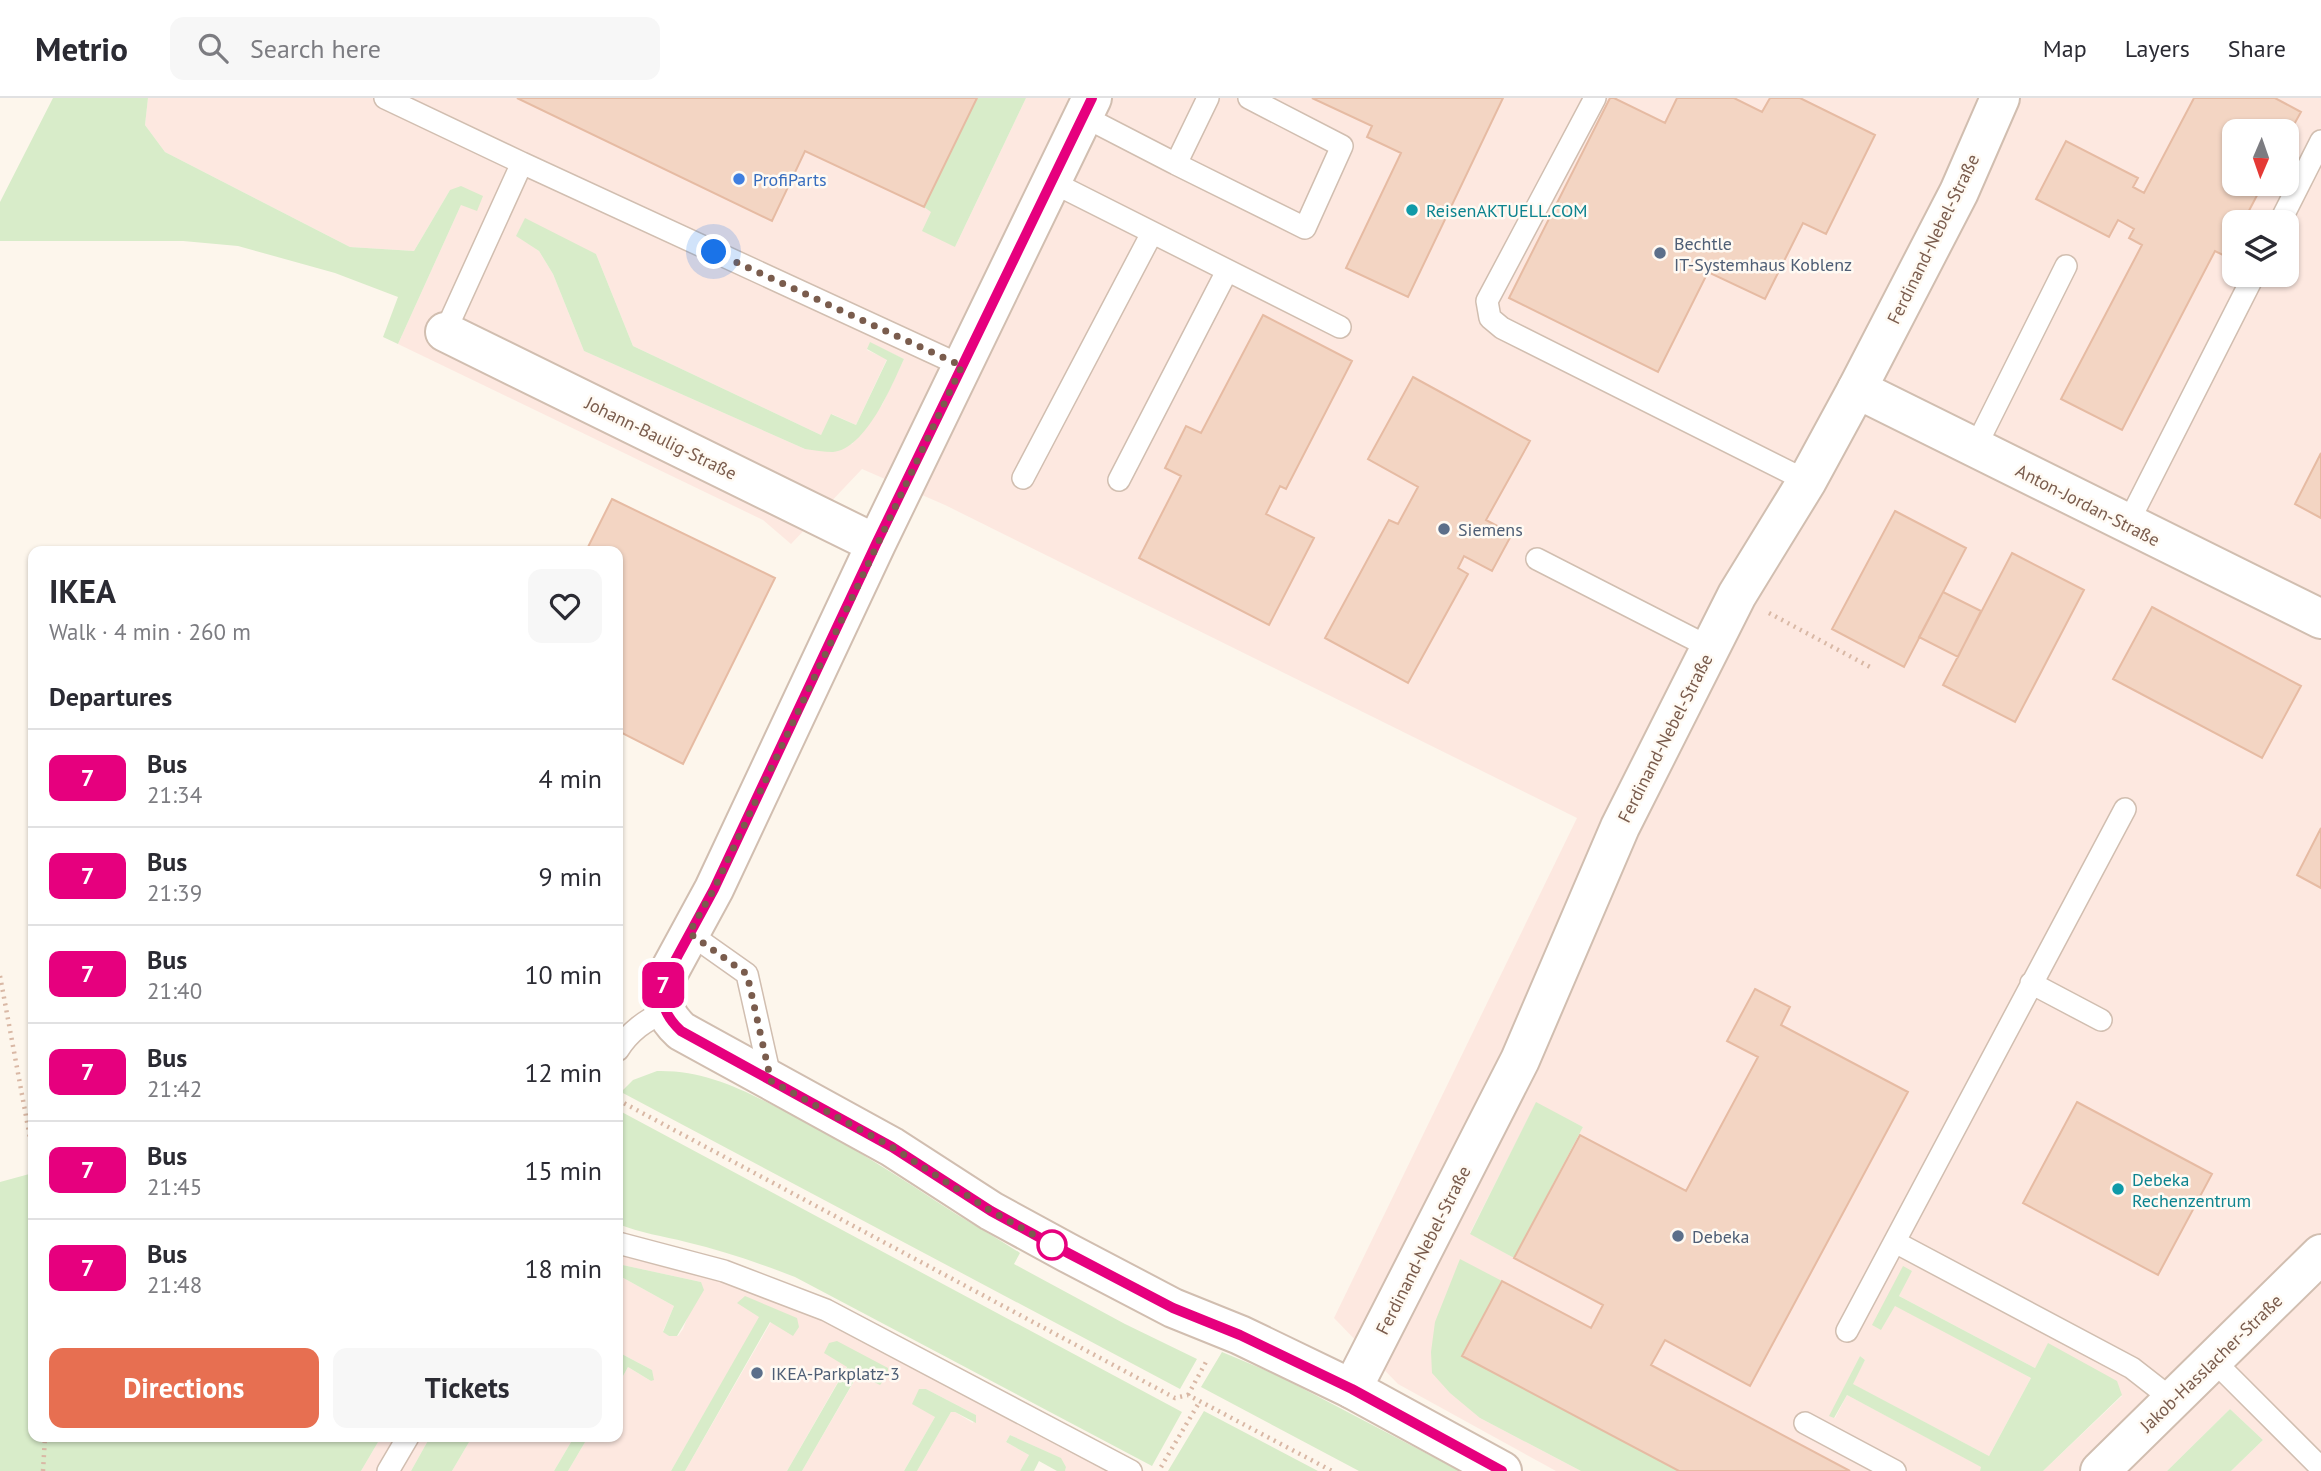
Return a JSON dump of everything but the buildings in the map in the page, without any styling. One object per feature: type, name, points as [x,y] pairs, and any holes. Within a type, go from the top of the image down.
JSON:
[{"type":"street","name":"Ferdinand-Nebel-Straße","points":[[1352,1389],[1520,1060],[1602,866],[1737,595],[1807,481],[1857,389],[1959,192],[2000,98]]},
{"type":"street","points":[[1088,107],[876,544],[714,889],[664,981],[661,996],[665,1011],[681,1031],[892,1147],[991,1211],[1173,1308],[1240,1335],[1352,1389],[1502,1471]]},
{"type":"street","name":"Johann-Baulig-Straße","points":[[445,332],[876,544]]},
{"type":"street","name":"Anton-Jordan-Straße","points":[[1857,389],[2321,619]]},
{"type":"street","name":"Jakob-Hasslacher-Straße","points":[[2100,1471],[2321,1254]]},
{"type":"lane","points":[[385,98],[962,366]]},
{"type":"lane","points":[[1176,164],[1209,98]]},
{"type":"lane","points":[[1088,107],[1176,164],[1305,228],[1342,146],[1249,98]]},
{"type":"lane","points":[[1595,98],[1487,301],[1490,318],[1502,328],[1807,481]]},
{"type":"lane","points":[[2286,210],[2321,141]]},
{"type":"lane","points":[[445,332],[522,163]]},
{"type":"lane","points":[[1052,182],[1340,327]]},
{"type":"lane","points":[[1023,478],[1152,233]]},
{"type":"lane","points":[[1975,448],[2066,266]]},
{"type":"lane","points":[[1119,480],[1227,271]]},
{"type":"lane","points":[[2127,524],[2247,287]]},
{"type":"lane","points":[[1537,559],[1711,648]]},
{"type":"lane","points":[[1847,1331],[2126,809]]},
{"type":"lane","points":[[689,933],[747,974],[771,1081]]},
{"type":"lane","points":[[2031,983],[2101,1020]]},
{"type":"lane","points":[[623,1042],[645,1022],[665,1011]]},
{"type":"lane","points":[[1895,1242],[2132,1368],[2173,1400]]},
{"type":"lane","points":[[623,1244],[723,1271],[826,1310],[1131,1471]]},
{"type":"lane","points":[[2214,1361],[2321,1468]]},
{"type":"lane","points":[[1805,1423],[1895,1471]]},
{"type":"lane","points":[[388,1471],[405,1442]]},
{"type":"path","points":[[1737,595],[1872,668]]},
{"type":"path","points":[[0,976],[28,1127]]},
{"type":"path","points":[[623,1103],[1175,1398],[1188,1395],[1332,1471]]},
{"type":"path","points":[[1158,1471],[1200,1401]]},
{"type":"path","points":[[43,1471],[46,1442]]},
{"type":"shaded area","points":[[148,98],[977,98],[931,211],[955,247],[1026,98],[2321,98],[2321,1471],[2231,1471],[2263,1440],[2230,1409],[2167,1471],[2043,1471],[2122,1396],[2048,1344],[2035,1368],[1899,1296],[1911,1271],[1881,1330],[1895,1305],[2031,1378],[1989,1456],[1852,1384],[1865,1360],[1860,1356],[1830,1416],[1835,1418],[1847,1395],[1982,1467],[1980,1471],[1679,1471],[1462,1356],[1502,1281],[1435,1322],[1480,1418],[1581,1471],[1556,1471],[1398,1384],[1334,1318],[1577,818],[945,505],[862,469],[791,544],[763,520],[398,344],[461,205],[450,190],[414,251],[350,247],[165,152],[145,125]],"holes":[[[517,236],[596,254],[633,346],[821,435],[832,414],[856,425],[887,359],[867,350],[870,343],[904,359],[882,405],[852,444],[805,449],[584,351],[553,274],[539,251]],[[1536,1103],[1583,1127],[1514,1258],[1470,1233]]]},
{"type":"shaded area","name":"IKEA-Parkplatz-3","points":[[623,1232],[831,1306],[1145,1471],[1065,1471],[1066,1467],[1060,1458],[1010,1435],[1006,1442],[1029,1455],[1020,1471],[917,1471],[951,1412],[973,1423],[976,1415],[926,1389],[919,1389],[935,1417],[904,1471],[802,1471],[859,1373],[847,1366],[787,1471],[685,1471],[771,1322],[799,1327],[760,1317],[671,1471],[568,1471],[585,1442],[623,1442],[623,1376],[628,1367],[651,1381],[652,1370],[623,1355],[623,1278],[674,1306],[663,1331],[669,1336],[678,1336],[683,1329],[701,1282],[623,1265]]},
{"type":"shaded area","points":[[378,1442],[427,1442],[411,1471],[361,1471]]},
{"type":"shaded area","points":[[469,1442],[571,1442],[554,1471],[452,1471]]},
{"type":"green space","points":[[53,98],[148,98],[145,125],[165,152],[350,247],[414,251],[450,190],[461,186],[483,196],[477,211],[461,205],[398,344],[383,337],[398,297],[335,273],[238,246],[183,241],[0,241],[0,202]]},
{"type":"green space","points":[[977,98],[1026,98],[955,247],[922,231],[931,212],[924,207]]},
{"type":"green space","points":[[525,218],[596,254],[633,346],[821,435],[831,414],[856,425],[887,360],[867,349],[870,342],[904,359],[876,414],[856,440],[833,452],[805,449],[584,351],[553,274],[539,251],[516,236]]},
{"type":"green space","points":[[657,1071],[691,1074],[722,1082],[767,1102],[870,1159],[1020,1253],[1014,1264],[1125,1324],[1197,1359],[1180,1389],[623,1093],[633,1080]]},
{"type":"green space","points":[[1536,1102],[1583,1127],[1514,1258],[1470,1234]]},
{"type":"green space","points":[[623,1113],[1182,1412],[1152,1466],[795,1277],[728,1253],[623,1226]]},
{"type":"green space","points":[[28,1174],[28,1442],[378,1442],[361,1471],[0,1471],[0,1182]]},
{"type":"green space","points":[[1460,1259],[1502,1281],[1462,1356],[1679,1471],[1581,1471],[1480,1418],[1450,1393],[1432,1373],[1431,1352],[1435,1322]]},
{"type":"green space","points":[[623,1265],[701,1282],[704,1290],[677,1336],[669,1336],[663,1332],[674,1306],[623,1278]]},
{"type":"green space","points":[[1903,1266],[1912,1271],[1899,1296],[2035,1368],[2048,1343],[2117,1381],[2122,1395],[2043,1471],[1980,1471],[1981,1467],[1847,1395],[1834,1418],[1829,1416],[1860,1356],[1865,1360],[1853,1384],[1989,1456],[2031,1378],[1895,1306],[1881,1330],[1872,1325]]},
{"type":"green space","points":[[745,1296],[797,1318],[799,1327],[793,1336],[770,1322],[685,1471],[671,1471],[759,1317],[737,1303]]},
{"type":"green space","points":[[837,1341],[888,1368],[888,1375],[880,1385],[858,1374],[802,1471],[787,1471],[847,1367],[824,1353],[829,1343]]},
{"type":"green space","points":[[1222,1352],[1277,1375],[1460,1471],[1359,1471],[1201,1387]]},
{"type":"green space","points":[[623,1355],[652,1370],[654,1380],[651,1381],[628,1367],[623,1376]]},
{"type":"green space","points":[[919,1389],[926,1389],[976,1415],[976,1423],[951,1412],[917,1471],[904,1471],[935,1417],[912,1404]]},
{"type":"green space","points":[[2230,1409],[2263,1440],[2231,1471],[2167,1471]]},
{"type":"green space","points":[[1204,1411],[1318,1471],[1168,1471]]},
{"type":"green space","points":[[1010,1435],[1061,1458],[1066,1467],[1065,1471],[1057,1471],[1039,1461],[1034,1471],[1020,1471],[1029,1455],[1006,1442]]},
{"type":"green space","points":[[427,1442],[469,1442],[452,1471],[411,1471]]},
{"type":"green space","points":[[571,1442],[585,1442],[568,1471],[554,1471]]},
{"type":"bus line","name":"7","points":[[1092,98],[876,544],[714,889],[664,981],[661,996],[665,1011],[671,1022],[681,1031],[892,1147],[1010,1222],[1173,1308],[1240,1335],[1352,1389],[1502,1471]]},
{"type":"place","name":"ProfiParts","points":[[739,179]]},
{"type":"place","name":"ReisenAKTUELL.COM","points":[[1412,210]]},
{"type":"place","name":"Bechtle IT-Systemhaus Koblenz","points":[[1660,253]]},
{"type":"place","name":"Siemens","points":[[1444,529]]},
{"type":"place","name":"Debeka Rechenzentrum","points":[[2118,1189]]},
{"type":"place","name":"Debeka","points":[[1678,1236]]},
{"type":"place","name":"IKEA-Parkplatz-3","points":[[757,1373]]},
{"type":"route","points":[[714,252],[962,366],[714,889],[689,933],[747,974],[771,1081],[892,1147],[991,1211],[1052,1245]]}]
